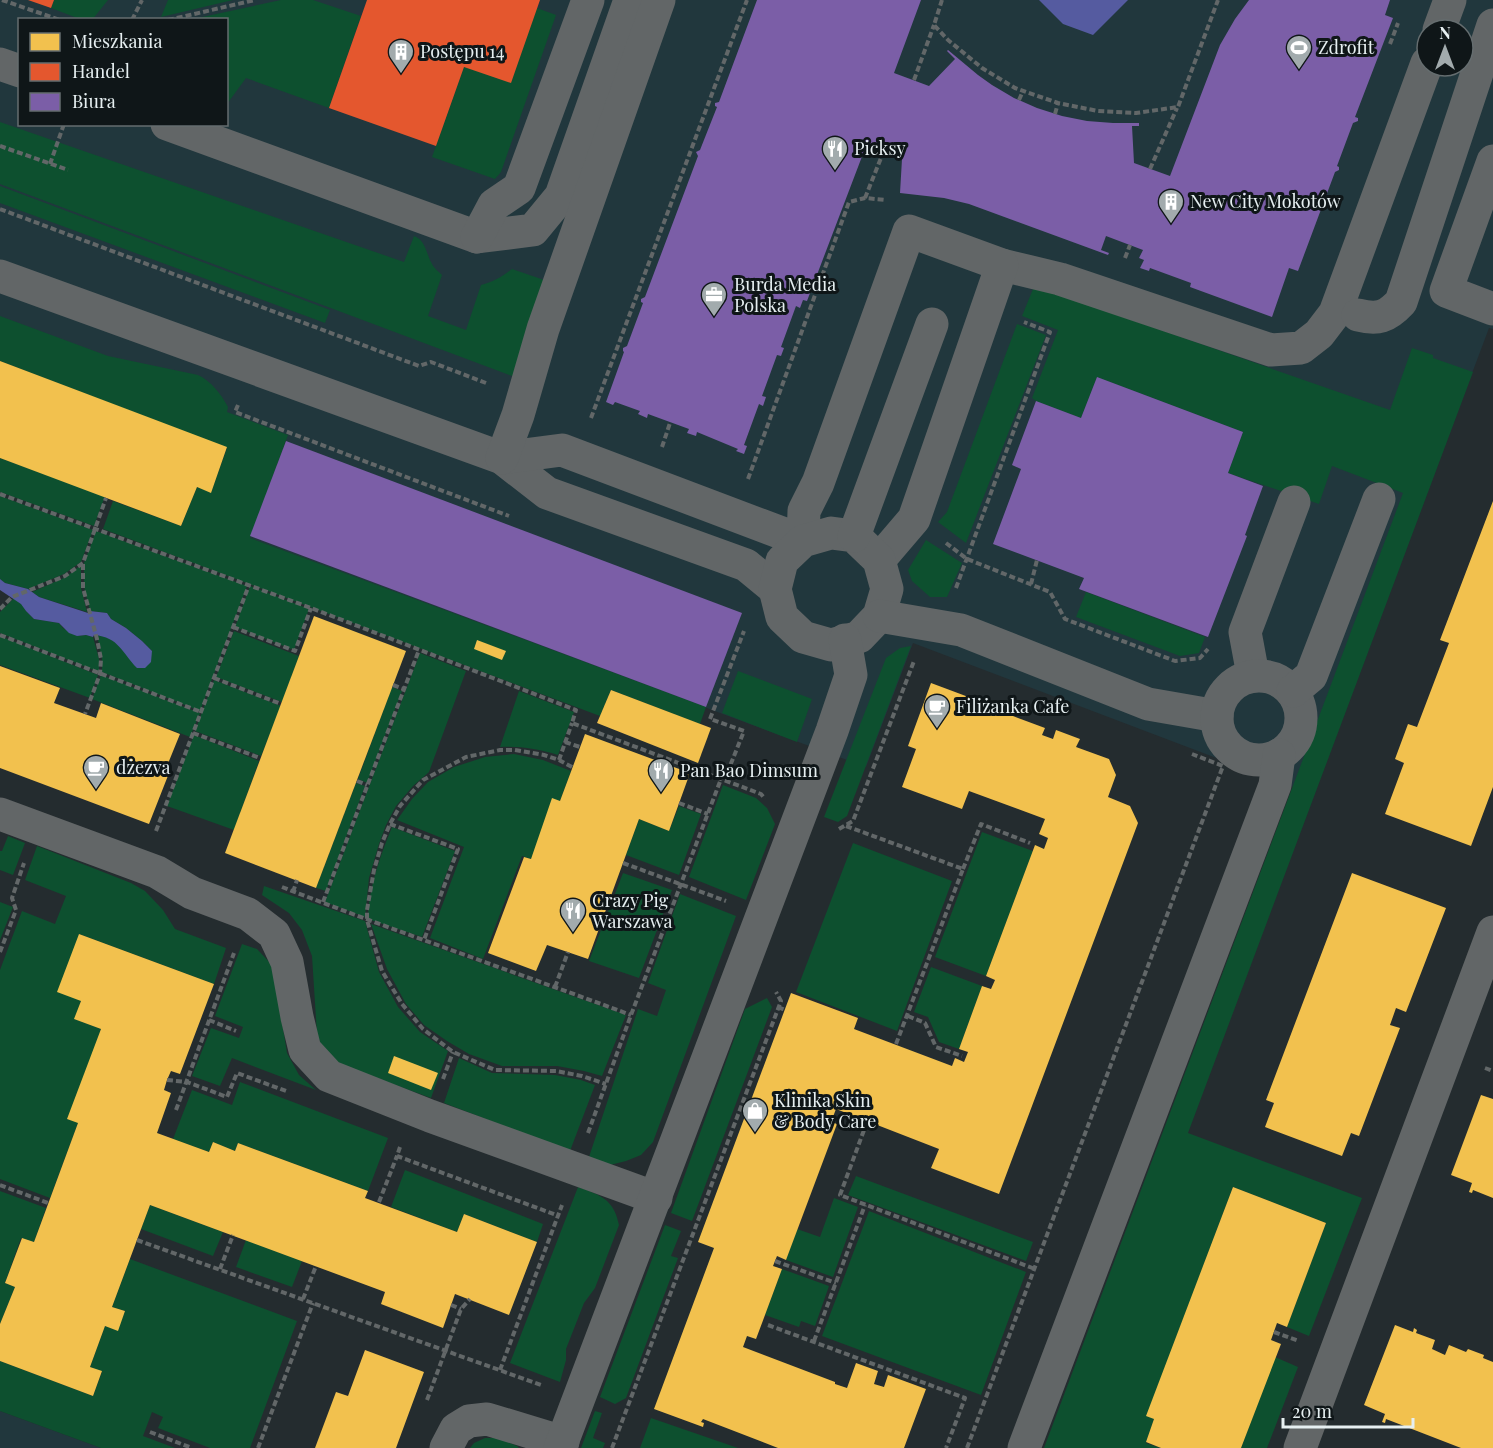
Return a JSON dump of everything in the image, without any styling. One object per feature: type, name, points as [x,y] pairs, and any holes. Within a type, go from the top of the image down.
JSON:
[{"type":"street","points":[[477,237],[494,205],[519,188],[588,0]]},
{"type":"street","points":[[172,126],[477,237],[533,230],[561,196],[630,0]]},
{"type":"street","points":[[502,458],[524,397],[543,329],[659,0]]},
{"type":"street","points":[[1443,18],[1450,0]]},
{"type":"street","points":[[1358,315],[1370,318],[1382,316],[1392,311],[1401,302],[1493,25]]},
{"type":"street","points":[[0,64],[18,70]]},
{"type":"street","points":[[802,541],[804,511],[818,483],[909,231],[1002,265],[1060,279],[1271,350],[1301,348],[1319,334],[1335,313],[1421,78]]},
{"type":"street","points":[[1493,161],[1446,291],[1493,309]]},
{"type":"street","points":[[879,560],[914,519],[1002,265]]},
{"type":"street","points":[[0,276],[502,458],[547,493],[746,565],[775,589]]},
{"type":"street","points":[[854,536],[932,324]]},
{"type":"street","points":[[502,458],[562,450],[802,541]]},
{"type":"street","points":[[1293,691],[1311,676],[1379,499]]},
{"type":"street","points":[[1253,675],[1245,632],[1294,502]]},
{"type":"street","points":[[831,533],[854,536],[879,560],[887,589],[879,616],[859,637],[831,645],[803,638],[782,617],[775,589],[782,561],[802,541],[831,533]]},
{"type":"street","points":[[879,616],[961,630],[1149,704],[1216,716]]},
{"type":"street","points":[[446,1448],[456,1429],[469,1421],[488,1419],[562,1445],[832,731],[851,675],[845,640]]},
{"type":"street","points":[[1253,675],[1268,676],[1293,691],[1302,719],[1298,734],[1290,746],[1279,755],[1265,760],[1250,759],[1236,754],[1226,744],[1218,731],[1216,716],[1227,689],[1239,680],[1253,675]]},
{"type":"street","points":[[1024,1448],[1275,785],[1279,755]]},
{"type":"street","points":[[0,814],[157,872],[192,893],[248,914],[274,934],[287,962],[305,1050],[329,1076],[430,1116],[656,1198]]},
{"type":"street","points":[[1300,1448],[1485,977],[1493,932]]},
{"type":"path","points":[[2,0],[54,18]]},
{"type":"path","points":[[133,18],[142,0]]},
{"type":"path","points":[[177,18],[255,0]]},
{"type":"path","points":[[578,456],[747,0]]},
{"type":"path","points":[[914,80],[942,0]]},
{"type":"path","points":[[1150,169],[1178,107],[1218,0]]},
{"type":"path","points":[[934,25],[948,40],[982,68],[1015,88],[1058,103],[1098,111],[1136,112],[1178,107]]},
{"type":"path","points":[[1019,100],[1023,91]]},
{"type":"path","points":[[1054,114],[1058,103]]},
{"type":"path","points":[[50,164],[63,126]]},
{"type":"path","points":[[0,146],[68,170]]},
{"type":"path","points":[[865,198],[883,153]]},
{"type":"path","points":[[0,209],[419,366],[431,362],[524,397]]},
{"type":"path","points":[[572,723],[761,794],[773,806],[837,830],[853,821],[928,624],[952,599],[1050,332],[1016,319],[1034,273]]},
{"type":"path","points":[[252,367],[235,412],[511,517]]},
{"type":"path","points":[[670,423],[662,448],[672,452]]},
{"type":"path","points":[[741,478],[747,480]]},
{"type":"path","points":[[0,494],[311,608],[576,710],[559,760]]},
{"type":"path","points":[[85,714],[100,674],[101,659],[83,588],[83,563],[106,498]]},
{"type":"path","points":[[914,519],[967,559],[1050,592],[1065,618],[1175,662],[1200,658],[1208,651],[1212,640]]},
{"type":"path","points":[[1031,584],[1038,560]]},
{"type":"path","points":[[0,609],[12,597],[65,576],[83,563]]},
{"type":"path","points":[[154,838],[249,585]]},
{"type":"path","points":[[233,627],[295,651],[311,608]]},
{"type":"path","points":[[305,624],[310,627]]},
{"type":"path","points":[[500,1370],[721,779],[728,771],[744,731],[710,719],[744,631]]},
{"type":"path","points":[[0,635],[201,712]]},
{"type":"path","points":[[323,902],[419,650]]},
{"type":"path","points":[[213,678],[281,704]]},
{"type":"path","points":[[393,685],[404,689]]},
{"type":"path","points":[[193,733],[260,758]]},
{"type":"path","points":[[565,742],[580,747]]},
{"type":"path","points":[[572,767],[544,755],[500,750],[465,757],[423,780],[400,806],[382,843],[374,870],[367,920],[382,971],[402,1004],[423,1029],[453,1052],[495,1070],[556,1071],[606,1084]]},
{"type":"path","points":[[967,1448],[1223,766]]},
{"type":"path","points":[[357,781],[368,785]]},
{"type":"path","points":[[679,803],[708,814]]},
{"type":"path","points":[[390,824],[458,849],[424,940]]},
{"type":"path","points":[[896,1044],[981,824],[1030,843]]},
{"type":"path","points":[[845,825],[963,869]]},
{"type":"path","points":[[623,863],[762,915]]},
{"type":"path","points":[[293,892],[297,880]]},
{"type":"path","points":[[272,883],[367,920],[631,1015]]},
{"type":"path","points":[[0,952],[16,910],[12,898],[17,884]]},
{"type":"path","points":[[176,1110],[236,948]]},
{"type":"path","points":[[555,987],[568,952]]},
{"type":"path","points":[[612,1448],[781,1001],[773,985]]},
{"type":"path","points":[[778,1007],[785,1010]]},
{"type":"path","points":[[908,1016],[925,1023],[936,1047],[962,1056]]},
{"type":"path","points":[[210,1020],[236,1031]]},
{"type":"path","points":[[867,1122],[840,1195],[1035,1269]]},
{"type":"path","points":[[379,1202],[397,1156]]},
{"type":"path","points":[[0,1185],[48,1203]]},
{"type":"path","points":[[814,1341],[865,1205]]},
{"type":"path","points":[[220,1269],[233,1235]]},
{"type":"path","points":[[137,1239],[579,1400]]},
{"type":"path","points":[[775,1261],[836,1283]]},
{"type":"path","points":[[303,1299],[316,1266]]},
{"type":"path","points":[[424,1407],[461,1309],[470,1299]]},
{"type":"path","points":[[258,1448],[313,1303]]},
{"type":"path","points":[[451,1305],[461,1309]]},
{"type":"path","points":[[768,1325],[964,1398],[946,1448]]},
{"type":"path","points":[[150,1432],[192,1448]]},
{"type":"shaded area","points":[[0,0],[1493,0],[1493,329],[1489,328],[1314,795],[913,643],[866,767],[249,538],[286,441],[0,334]]},
{"type":"shaded area","points":[[0,1411],[101,1448],[0,1448]]},
{"type":"green space","points":[[54,0],[108,0],[94,18],[77,18],[51,8]]},
{"type":"green space","points":[[168,0],[233,0],[161,17]]},
{"type":"green space","points":[[281,0],[313,0],[361,16],[329,108],[246,78],[228,103],[228,18],[198,18]]},
{"type":"green space","points":[[537,8],[556,15],[501,172],[495,179],[432,157],[464,67]]},
{"type":"green space","points":[[0,122],[404,262],[414,236],[421,241],[433,265],[442,275],[428,316],[466,330],[481,285],[497,279],[512,269],[547,281],[515,377],[0,184]]},
{"type":"green space","points":[[0,186],[330,310],[325,323],[0,203]]},
{"type":"green space","points":[[1040,288],[1390,410],[1412,348],[1473,372],[1188,1133],[1362,1198],[1309,1336],[1287,1327],[1326,1223],[1233,1187],[1147,1415],[1154,1419],[1146,1443],[1160,1448],[1044,1448],[1403,493],[1332,466],[1319,504],[1228,473],[1243,432],[1097,377],[1081,418],[1036,401],[1032,398],[1058,330],[1022,316],[1033,289]]},
{"type":"green space","points":[[0,316],[108,356],[198,375],[219,393],[228,407],[227,412],[288,435],[250,538],[706,707],[700,724],[611,690],[600,716],[103,529],[113,501],[181,526],[197,487],[211,492],[227,448],[0,361]]},
{"type":"green space","points":[[1017,324],[1046,335],[966,543],[938,522],[947,512]]},
{"type":"green space","points":[[0,458],[105,496],[94,526],[0,492]]},
{"type":"green space","points":[[0,496],[93,530],[81,562],[64,574],[28,589],[5,583],[0,579]]},
{"type":"green space","points":[[96,531],[247,586],[200,711],[102,672],[97,635],[113,641],[125,653],[152,651],[126,628],[111,619],[107,613],[90,611],[84,587],[84,563]]},
{"type":"green space","points":[[926,540],[962,563],[947,597],[930,597],[912,581],[908,570]]},
{"type":"green space","points":[[81,565],[81,588],[87,612],[39,597],[32,592],[66,577]]},
{"type":"green space","points":[[250,586],[309,609],[294,650],[235,627]]},
{"type":"green space","points":[[1086,592],[1205,637],[1199,653],[1180,656],[1076,617]]},
{"type":"green space","points":[[14,598],[34,619],[59,623],[77,636],[93,637],[99,659],[99,672],[0,633],[0,612]]},
{"type":"green space","points":[[234,631],[299,656],[282,702],[216,677]]},
{"type":"green space","points":[[0,636],[98,675],[90,698],[0,665]]},
{"type":"green space","points":[[911,646],[847,816],[838,822],[824,817],[886,658],[900,648]]},
{"type":"green space","points":[[420,653],[466,671],[429,772],[396,806],[386,825],[369,878],[365,917],[325,902]]},
{"type":"green space","points":[[738,671],[812,699],[797,742],[722,713]]},
{"type":"green space","points":[[101,675],[200,713],[190,737],[92,699]]},
{"type":"green space","points":[[214,680],[281,706],[261,756],[195,731]]},
{"type":"green space","points":[[392,687],[402,691],[367,783],[358,779]]},
{"type":"green space","points":[[519,691],[574,712],[558,755],[529,748],[500,747]]},
{"type":"green space","points":[[194,735],[259,761],[234,830],[167,806]]},
{"type":"green space","points":[[514,754],[543,760],[571,771],[560,801],[531,859],[522,856],[483,959],[430,938],[464,847],[397,820],[428,782],[454,767],[485,757]]},
{"type":"green space","points":[[356,783],[365,786],[326,891],[316,888]]},
{"type":"green space","points":[[723,785],[756,798],[767,808],[775,824],[746,900],[689,877]]},
{"type":"green space","points":[[679,806],[701,814],[679,875],[626,855],[639,819],[669,831]]},
{"type":"green space","points":[[392,827],[455,851],[422,937],[368,919],[373,884]]},
{"type":"green space","points":[[982,832],[1033,851],[986,976],[935,957]]},
{"type":"green space","points":[[8,836],[25,843],[13,875],[0,870],[0,851]]},
{"type":"green space","points":[[853,843],[952,881],[897,1031],[796,992]]},
{"type":"green space","points":[[37,846],[131,883],[145,891],[163,910],[175,929],[226,948],[214,984],[79,934],[81,1001],[75,1019],[101,1029],[78,1123],[50,1198],[0,1179],[0,970],[22,911],[55,924],[66,896],[25,880]]},
{"type":"green space","points":[[623,873],[672,890],[639,978],[589,961]]},
{"type":"green space","points":[[264,886],[365,921],[379,972],[398,1007],[420,1032],[448,1051],[431,1098],[341,1065],[323,1050],[317,1034],[312,956],[302,930],[289,913],[262,895]]},
{"type":"green space","points":[[680,894],[736,916],[653,1142],[641,1155],[610,1165],[589,1157],[638,1009],[657,1016],[666,990],[648,983]]},
{"type":"green space","points":[[0,902],[13,907],[0,940]]},
{"type":"green space","points":[[371,924],[626,1015],[602,1076],[557,1066],[502,1066],[469,1054],[447,1041],[424,1025],[406,1004],[387,969]]},
{"type":"green space","points":[[242,944],[257,949],[273,966],[287,1053],[299,1075],[316,1090],[232,1058],[220,1086],[192,1076],[211,1028],[239,1038],[243,1027],[215,1016]]},
{"type":"green space","points":[[931,967],[982,986],[959,1049],[939,1042],[928,1017],[914,1012]]},
{"type":"green space","points":[[767,998],[772,1007],[692,1221],[671,1213],[745,1009]]},
{"type":"green space","points":[[459,1058],[492,1073],[555,1075],[595,1085],[570,1151],[444,1103]]},
{"type":"green space","points":[[240,1082],[388,1138],[368,1191],[238,1143],[235,1151],[213,1142],[209,1152],[173,1139],[192,1090],[232,1105]]},
{"type":"green space","points":[[405,1170],[543,1224],[537,1242],[464,1214],[457,1232],[391,1207]]},
{"type":"green space","points":[[856,1176],[1033,1242],[1026,1261],[848,1195]]},
{"type":"green space","points":[[578,1187],[605,1199],[614,1209],[619,1225],[595,1288],[584,1303],[566,1349],[566,1360],[560,1382],[510,1363]]},
{"type":"green space","points":[[0,1191],[46,1208],[34,1242],[21,1238],[5,1283],[15,1287],[0,1324]]},
{"type":"green space","points":[[834,1198],[858,1207],[833,1277],[786,1260],[797,1229],[820,1237]]},
{"type":"green space","points":[[150,1205],[223,1232],[213,1256],[141,1229]]},
{"type":"green space","points":[[869,1211],[1026,1272],[981,1395],[822,1336]]},
{"type":"green space","points":[[665,1225],[681,1231],[671,1256],[678,1258],[626,1398],[615,1404],[600,1397]]},
{"type":"green space","points":[[246,1240],[302,1261],[292,1287],[236,1267]]},
{"type":"green space","points":[[130,1259],[297,1321],[250,1448],[210,1448],[158,1428],[163,1417],[152,1412],[143,1436],[175,1448],[101,1448],[0,1411],[0,1361],[93,1396],[102,1372],[90,1367],[105,1326],[117,1330],[125,1311],[112,1307]]},
{"type":"green space","points":[[782,1269],[829,1286],[815,1326],[801,1321],[799,1327],[765,1315]]},
{"type":"green space","points":[[1275,1357],[1298,1367],[1267,1448],[1241,1448]]},
{"type":"green space","points":[[595,1411],[602,1413],[593,1438],[605,1443],[603,1448],[581,1448]]},
{"type":"green space","points":[[651,1418],[738,1448],[640,1448]]},
{"type":"green space","points":[[485,1438],[498,1438],[519,1448],[470,1448],[474,1443]]},
{"type":"water","points":[[1039,0],[1128,0],[1093,35],[1063,24]]},
{"type":"water","points":[[0,579],[5,583],[28,589],[39,597],[88,613],[90,611],[107,613],[111,619],[126,628],[152,651],[151,662],[145,668],[137,668],[115,642],[109,639],[94,635],[93,637],[77,636],[69,633],[59,623],[34,619],[21,604],[0,590]]},
{"type":"building: Mieszkania","points":[[0,361],[227,447],[211,493],[197,487],[181,526],[0,458]]},
{"type":"building: Mieszkania","points":[[1493,501],[1493,787],[1471,846],[1385,814],[1404,763],[1395,759],[1408,724],[1417,727],[1449,643],[1440,640]]},
{"type":"building: Mieszkania","points":[[314,616],[406,651],[316,888],[225,853]]},
{"type":"building: Mieszkania","points":[[477,640],[506,651],[502,660],[474,649]]},
{"type":"building: Mieszkania","points":[[0,666],[60,688],[54,703],[96,718],[101,703],[180,734],[167,766],[171,768],[149,824],[0,768]]},
{"type":"building: Mieszkania","points":[[931,683],[1045,728],[1042,735],[1053,739],[1056,730],[1080,739],[1076,747],[1109,759],[1116,775],[1108,797],[1130,806],[1138,823],[999,1194],[931,1168],[939,1149],[836,1109],[831,1122],[837,1124],[786,1260],[777,1256],[773,1266],[782,1269],[756,1339],[747,1336],[743,1347],[847,1388],[856,1363],[878,1371],[874,1384],[884,1387],[888,1375],[926,1389],[904,1448],[778,1448],[703,1419],[701,1422],[704,1423],[703,1427],[654,1409],[714,1248],[698,1242],[791,993],[858,1018],[854,1029],[952,1066],[955,1058],[964,1062],[968,1052],[959,1049],[982,986],[991,989],[995,980],[986,976],[1035,845],[1044,849],[1048,838],[1039,834],[1045,819],[969,791],[962,809],[902,787],[916,749],[908,746]]},
{"type":"building: Mieszkania","points":[[611,690],[711,728],[698,763],[597,723]]},
{"type":"building: Mieszkania","points":[[585,734],[690,773],[669,831],[639,819],[588,959],[547,945],[536,971],[488,953],[524,857],[531,859],[552,798],[560,801]]},
{"type":"building: Mieszkania","points":[[1352,873],[1446,908],[1406,1012],[1396,1008],[1390,1025],[1400,1028],[1359,1136],[1351,1133],[1342,1156],[1265,1127],[1274,1103],[1266,1100]]},
{"type":"building: Mieszkania","points":[[79,934],[214,984],[180,1074],[171,1071],[167,1080],[164,1090],[171,1093],[157,1133],[209,1152],[213,1142],[235,1151],[238,1143],[368,1191],[365,1198],[457,1232],[464,1214],[537,1242],[509,1315],[455,1294],[443,1328],[381,1304],[385,1292],[150,1205],[112,1307],[125,1311],[118,1331],[105,1326],[90,1367],[102,1371],[93,1396],[0,1361],[0,1324],[15,1287],[5,1283],[22,1238],[34,1242],[78,1123],[67,1119],[101,1029],[74,1019],[81,1001],[57,992]]},
{"type":"building: Mieszkania","points":[[394,1056],[438,1073],[431,1090],[388,1073]]},
{"type":"building: Mieszkania","points":[[1481,1095],[1493,1099],[1493,1198],[1473,1190],[1472,1193],[1469,1192],[1472,1183],[1451,1175]]},
{"type":"building: Mieszkania","points":[[1233,1187],[1326,1223],[1287,1327],[1277,1323],[1271,1340],[1281,1344],[1241,1448],[1161,1448],[1146,1442],[1154,1419],[1146,1416]]},
{"type":"building: Mieszkania","points":[[1395,1325],[1413,1332],[1414,1328],[1417,1330],[1416,1333],[1435,1340],[1432,1349],[1445,1355],[1449,1345],[1466,1352],[1468,1349],[1484,1355],[1483,1358],[1493,1362],[1493,1448],[1461,1448],[1386,1419],[1385,1423],[1382,1422],[1385,1414],[1364,1405]]},
{"type":"building: Mieszkania","points":[[365,1350],[424,1372],[396,1448],[315,1448],[336,1392],[348,1396]]},
{"type":"building: Handel","points":[[28,0],[54,0],[51,8]]},
{"type":"building: Handel","name":"Postępu 14","points":[[367,0],[540,0],[511,83],[464,67],[436,146],[329,108]]},
{"type":"building: Biura","name":"New City Mokotów","points":[[757,0],[921,0],[894,73],[929,86],[955,59],[948,50],[992,85],[1037,108],[1087,121],[1139,123],[1139,126],[1132,126],[1134,163],[1170,176],[1220,45],[1249,0],[1390,0],[1385,15],[1393,18],[1355,117],[1358,121],[1353,123],[1337,166],[1339,170],[1335,172],[1298,271],[1289,268],[1272,317],[1190,287],[1191,283],[1150,268],[1149,271],[1140,268],[1144,260],[1139,258],[1143,250],[1106,236],[1101,250],[1109,253],[1108,255],[969,204],[944,198],[900,193],[902,159],[866,146],[807,301],[803,300],[800,308],[796,306],[781,347],[784,348],[781,356],[777,355],[762,396],[766,397],[763,406],[759,404],[744,445],[747,446],[744,454],[736,451],[738,449],[697,432],[696,436],[687,433],[689,429],[648,414],[647,418],[638,414],[640,411],[615,402],[613,405],[606,402],[624,352],[623,348],[627,346],[643,303],[641,299],[645,297],[698,156],[696,152],[700,150],[717,107],[715,103],[719,102]]},
{"type":"building: Biura","points":[[1097,377],[1243,432],[1228,473],[1263,486],[1245,535],[1247,536],[1208,637],[1079,589],[1084,578],[993,544],[1021,469],[1012,465],[1036,401],[1081,418]]},
{"type":"building: Biura","points":[[286,441],[742,613],[706,707],[250,536]]},
{"type":"place","name":"Zdrofit","points":[[1299,71]]},
{"type":"place","name":"Postępu 14","points":[[401,75]]},
{"type":"place","name":"Picksy","points":[[835,172]]},
{"type":"place","name":"New City Mokotów","points":[[1171,225]]},
{"type":"place","name":"Burda Media Polska","points":[[714,318]]},
{"type":"place","name":"Filiżanka Cafe","points":[[937,730]]},
{"type":"place","name":"dżezva","points":[[96,791]]},
{"type":"place","name":"Pan Bao Dimsum","points":[[661,794]]},
{"type":"place","name":"Crazy Pig Warszawa","points":[[573,934]]},
{"type":"place","name":"Klinika Skin & Body Care","points":[[755,1134]]}]
